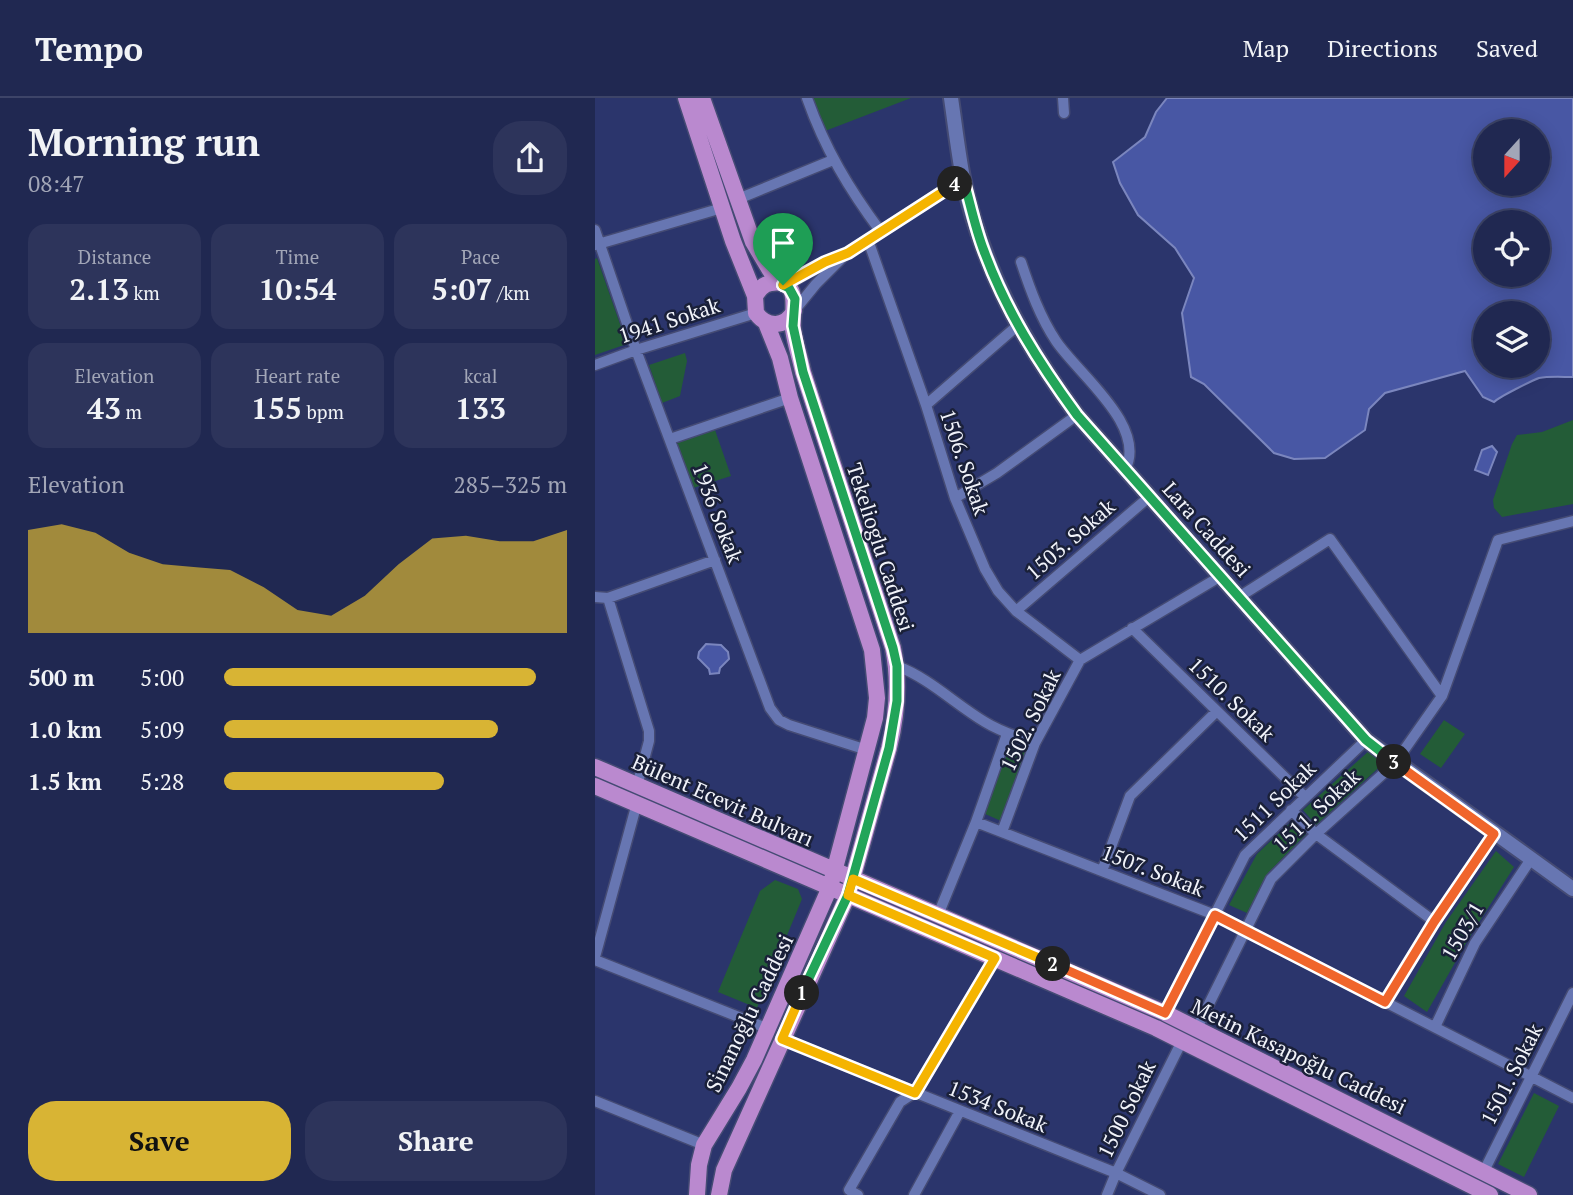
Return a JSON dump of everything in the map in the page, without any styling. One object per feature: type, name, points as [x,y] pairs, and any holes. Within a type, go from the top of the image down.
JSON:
[{"type":"main road","name":"Tekelioglu Caddesi","points":[[686,98],[759,311],[780,358],[790,398],[872,650],[877,698],[867,750],[832,879]]},
{"type":"main road","points":[[702,98],[753,242],[774,277],[793,293],[794,311],[791,317],[780,324],[759,311],[766,284],[783,285]]},
{"type":"main road","name":"Tekelioglu Caddesi","points":[[794,311],[793,326],[803,372],[897,666],[894,725],[850,887]]},
{"type":"main road","name":"Bülent Ecevit Bulvarı","points":[[595,768],[832,879]]},
{"type":"main road","name":"Bülent Ecevit Bulvarı","points":[[595,786],[832,879]]},
{"type":"main road","points":[[832,879],[850,887]]},
{"type":"main road","name":"Si̇nanoğlu Caddesi","points":[[719,1195],[724,1170],[832,879]]},
{"type":"main road","name":"Metin Kasapoğlu Caddesi","points":[[850,887],[938,915],[1165,1013],[1529,1195]]},
{"type":"main road","name":"Metin Kasapoğlu Caddesi","points":[[850,887],[995,958],[1182,1041],[1480,1193]]},
{"type":"main road","name":"Si̇nanoğlu Caddesi","points":[[697,1195],[699,1165],[704,1145],[775,1034],[850,887]]},
{"type":"street","points":[[807,98],[820,135],[833,160],[855,198],[881,232]]},
{"type":"street","name":"Lara Caddesi","points":[[951,98],[963,178],[983,248],[1017,326],[1041,367],[1077,415],[1366,740],[1573,889]]},
{"type":"street","points":[[1063,98],[1064,113]]},
{"type":"street","points":[[738,199],[833,160]]},
{"type":"street","points":[[794,311],[816,284],[848,253],[963,178]]},
{"type":"street","points":[[597,245],[722,208]]},
{"type":"street","name":"1936 Sokak","points":[[595,230],[597,245],[773,714],[789,725],[867,750]]},
{"type":"street","name":"1506. Sokak","points":[[867,240],[926,405],[955,498],[985,569],[998,591],[1016,611],[1080,660]]},
{"type":"street","points":[[783,285],[848,253]]},
{"type":"street","points":[[1021,262],[1031,295],[1056,341],[1122,421],[1130,443],[1130,462],[1125,470]]},
{"type":"street","name":"1941 Sokak","points":[[595,365],[759,311]]},
{"type":"street","points":[[926,405],[1017,326]]},
{"type":"street","points":[[670,439],[790,398]]},
{"type":"street","points":[[955,498],[997,473],[1077,415]]},
{"type":"street","name":"1503. Sokak","points":[[1016,611],[1149,497]]},
{"type":"street","name":"1511. Sokak","points":[[1197,1028],[1271,879],[1316,834],[1395,763],[1441,696],[1498,540],[1573,521]]},
{"type":"street","points":[[1240,597],[1329,539],[1441,696]]},
{"type":"street","points":[[595,597],[608,597],[716,560]]},
{"type":"street","name":"1502. Sokak","points":[[1002,832],[1035,743],[1080,660],[1221,576]]},
{"type":"street","points":[[608,597],[649,731],[649,741],[637,786]]},
{"type":"street","name":"1510. Sokak","points":[[1132,628],[1305,797]]},
{"type":"street","points":[[897,666],[908,670],[985,722],[1007,734],[1035,743]]},
{"type":"street","points":[[1102,871],[1130,796],[1217,711]]},
{"type":"street","points":[[938,915],[976,822],[1007,734]]},
{"type":"street","name":"1511 Sokak","points":[[1165,1013],[1245,855],[1366,740]]},
{"type":"street","points":[[595,959],[637,803]]},
{"type":"street","points":[[1291,810],[1316,834],[1434,922]]},
{"type":"street","name":"1507. Sokak","points":[[976,822],[1215,915],[1573,1098]]},
{"type":"street","points":[[1385,1002],[1434,922],[1494,834]]},
{"type":"street","name":"1503/1","points":[[1435,1027],[1475,943],[1531,859]]},
{"type":"street","points":[[595,905],[607,910]]},
{"type":"street","points":[[858,1195],[849,1190],[900,1102],[915,1093],[995,958]]},
{"type":"street","name":"1534 Sokak","points":[[595,959],[1116,1174],[1160,1195]]},
{"type":"street","name":"1501. Sokak","points":[[1483,1171],[1573,993]]},
{"type":"street","name":"1500 Sokak","points":[[1107,1195],[1182,1041]]},
{"type":"street","points":[[595,1101],[704,1145]]},
{"type":"street","points":[[913,1195],[960,1111]]},
{"type":"green space","points":[[813,98],[911,98],[825,131]]},
{"type":"green space","points":[[597,258],[627,344],[595,355],[595,259]]},
{"type":"green space","points":[[685,353],[687,361],[680,396],[662,403],[649,365]]},
{"type":"green space","points":[[1573,420],[1573,504],[1502,517],[1494,508],[1493,500],[1517,435],[1542,432]]},
{"type":"green space","points":[[715,430],[731,476],[693,488],[677,443]]},
{"type":"green space","points":[[1444,720],[1465,734],[1441,768],[1420,754]]},
{"type":"green space","points":[[1012,742],[1030,750],[1001,821],[983,813]]},
{"type":"green space","points":[[1370,750],[1385,762],[1316,825],[1303,810]]},
{"type":"green space","points":[[1293,820],[1306,834],[1268,873],[1247,913],[1229,905],[1257,854]]},
{"type":"green space","points":[[1496,851],[1514,867],[1427,1012],[1404,996],[1446,922]]},
{"type":"green space","points":[[775,880],[798,889],[802,899],[757,1008],[718,992],[760,891]]},
{"type":"green space","points":[[1534,1093],[1559,1106],[1524,1177],[1498,1164]]},
{"type":"water","points":[[1167,98],[1573,98],[1573,377],[1550,377],[1550,301],[1473,301],[1473,378],[1539,378],[1494,402],[1483,397],[1465,371],[1385,393],[1369,409],[1365,430],[1325,458],[1294,459],[1274,453],[1204,384],[1191,377],[1182,313],[1194,278],[1175,248],[1138,215],[1120,183],[1113,162],[1145,137],[1156,112]]},
{"type":"water","points":[[1492,446],[1497,452],[1488,475],[1475,470],[1482,450]]},
{"type":"water","points":[[706,644],[721,645],[728,652],[729,659],[719,673],[710,674],[709,669],[698,658],[699,652]]},
{"type":"route","points":[[783,285],[789,288],[795,299],[793,326],[803,372],[893,648],[897,666],[897,701],[889,748],[848,895],[782,1039],[915,1093],[995,958],[848,895],[853,879],[1165,1013],[1215,915],[1385,1002],[1434,922],[1494,834],[1366,740],[1077,415],[1041,367],[1017,326],[983,248],[963,178],[848,253],[783,285]]}]
